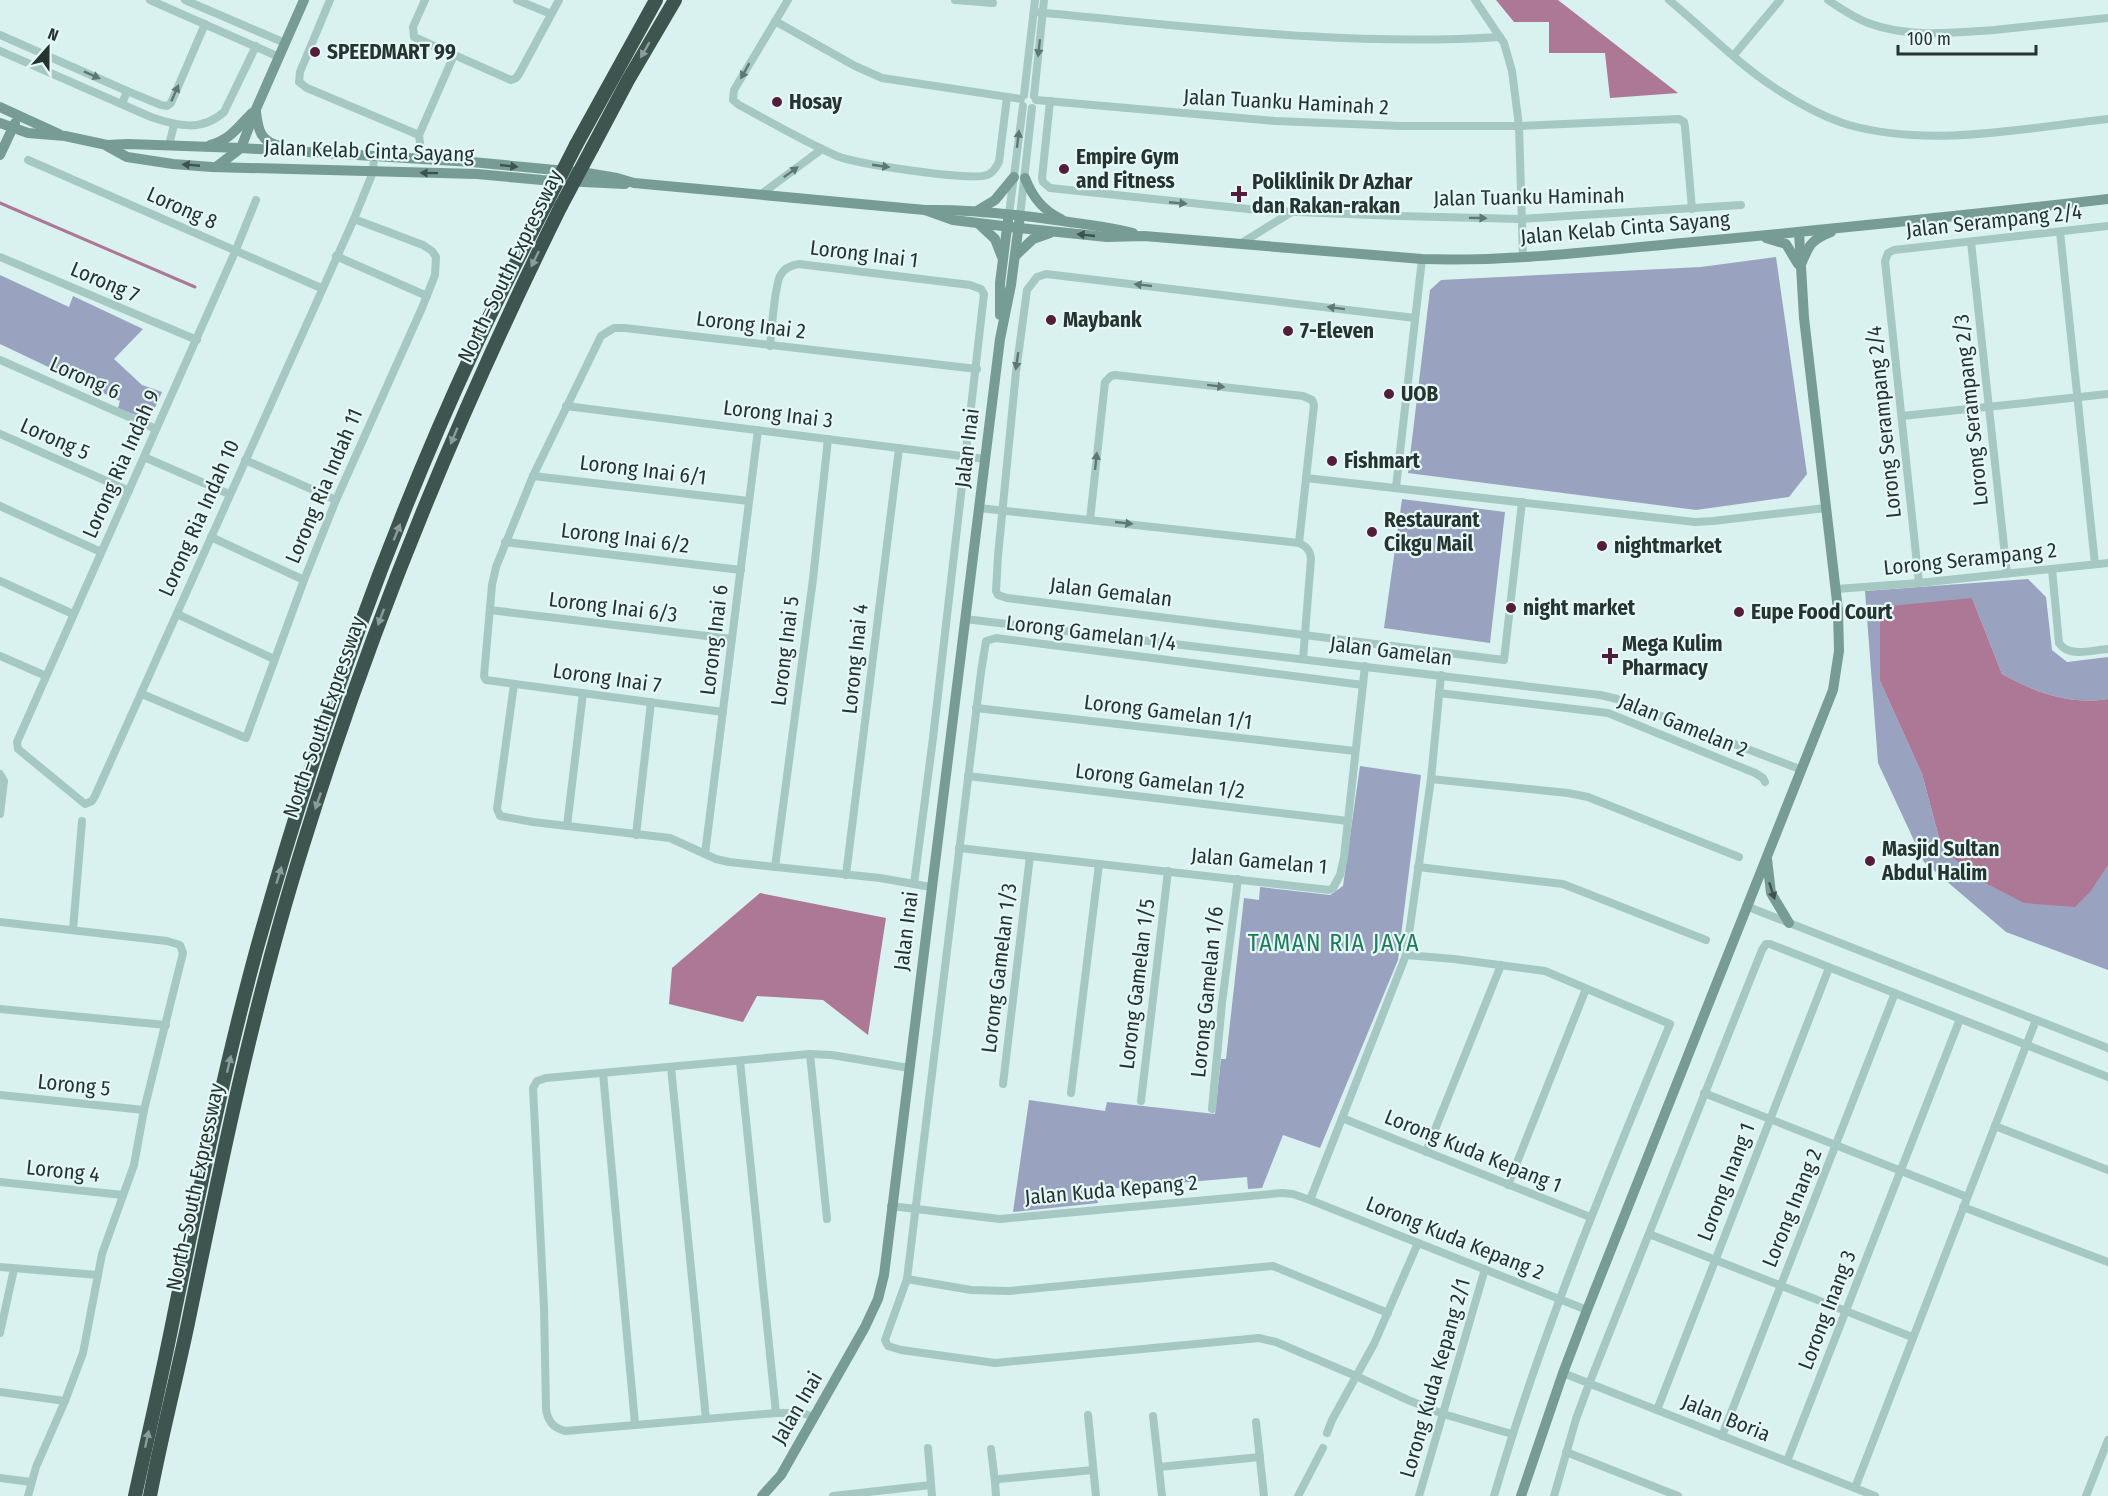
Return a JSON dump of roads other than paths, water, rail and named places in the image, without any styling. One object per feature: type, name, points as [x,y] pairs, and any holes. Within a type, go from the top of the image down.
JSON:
[{"type":"highway","name":"North–South Expressway","points":[[135,1496],[193,1224],[261,933],[289,840],[359,631],[409,503],[475,348],[576,145],[656,0]]},
{"type":"highway","name":"North–South Expressway","points":[[150,1496],[233,1109],[271,952],[303,844],[359,677],[424,506],[488,356],[561,206],[628,80],[675,0]]},
{"type":"main road","points":[[216,167],[241,148],[304,0]]},
{"type":"main road","points":[[0,122],[3,108]]},
{"type":"main road","name":"Jalan Kelab Cinta Sayang","points":[[3,108],[65,136]]},
{"type":"main road","points":[[202,147],[225,140],[256,109]]},
{"type":"main road","points":[[256,109],[260,132],[265,140],[272,145],[298,152]]},
{"type":"main road","points":[[0,155],[18,115]]},
{"type":"main road","name":"Jalan Kelab Cinta Sayang","points":[[0,122],[28,133],[65,136],[107,146],[128,157],[173,164],[298,171],[477,174],[618,185],[634,183]]},
{"type":"main road","name":"Jalan Kelab Cinta Sayang","points":[[107,146],[169,145],[422,159],[587,174],[634,183],[760,195],[925,210],[955,209],[1015,215],[1107,237],[1144,236],[1422,260],[1523,257],[1799,232],[2108,199]]},
{"type":"main road","points":[[241,148],[250,167]]},
{"type":"main road","points":[[977,211],[995,200],[1019,177],[1040,205],[1066,227]]},
{"type":"main road","name":"Jalan Kelab Cinta Sayang","points":[[925,210],[953,220],[976,223],[1013,227],[1066,227]]},
{"type":"main road","name":"Jalan Inai","points":[[1000,339],[1000,283],[1015,215]]},
{"type":"main road","points":[[976,223],[995,239],[1001,250],[1003,263]]},
{"type":"main road","points":[[1800,267],[1807,249],[1817,237],[1848,226]]},
{"type":"main road","name":"Jalan Inai","points":[[762,1496],[781,1475],[865,1327],[878,1299],[884,1275],[1000,339],[1015,256],[1013,227]]},
{"type":"main road","points":[[1015,256],[1026,244],[1040,236],[1066,227]]},
{"type":"main road","points":[[1523,1496],[1563,1373],[1587,1310],[1802,770],[1836,678],[1839,651],[1836,589],[1800,267],[1799,232]]},
{"type":"main road","points":[[1755,236],[1770,238],[1786,244],[1800,267]]},
{"type":"main road","points":[[1766,856],[1771,893],[1789,923]]},
{"type":"street","points":[[150,0],[279,57]]},
{"type":"street","points":[[185,0],[285,43]]},
{"type":"street","points":[[330,0],[300,72],[299,82],[307,88],[419,135]]},
{"type":"street","points":[[425,0],[413,27],[414,37],[506,79],[513,80],[519,74],[559,0]]},
{"type":"street","points":[[517,0],[551,14]]},
{"type":"street","points":[[788,0],[734,90],[733,100],[822,149],[853,162],[984,176],[994,171],[999,162],[1007,97]]},
{"type":"street","points":[[955,0],[993,3]]},
{"type":"street","points":[[1015,215],[1023,100],[1035,0]]},
{"type":"street","points":[[1019,177],[1034,101],[1044,0]]},
{"type":"street","points":[[1475,0],[1500,37],[1510,60],[1519,126],[1523,257]]},
{"type":"street","points":[[1670,0],[1775,87],[1835,120],[1869,129],[1936,136],[2108,119]]},
{"type":"street","points":[[1734,55],[1780,0]]},
{"type":"street","points":[[1828,0],[1869,24],[1922,33],[1977,31],[2108,18]]},
{"type":"street","points":[[1034,12],[1263,34],[1430,39],[1500,37]]},
{"type":"street","points":[[775,21],[855,66],[882,78],[908,84],[1023,100]]},
{"type":"street","points":[[0,35],[127,91],[167,106],[171,103],[205,24]]},
{"type":"street","points":[[0,51],[174,125],[198,126],[217,118],[224,112],[255,46]]},
{"type":"street","points":[[422,159],[419,135],[454,55]]},
{"type":"street","points":[[122,104],[127,91]]},
{"type":"street","points":[[1023,100],[1029,93],[1034,101]]},
{"type":"street","points":[[1023,100],[1027,109],[1034,101]]},
{"type":"street","name":"Jalan Tuanku Haminah 2","points":[[1034,101],[1275,122],[1401,126],[1519,126],[1682,120],[1685,127],[1692,209]]},
{"type":"street","name":"Jalan Tuanku Haminah","points":[[1050,101],[1042,178],[1050,188],[1290,213],[1521,219],[1741,205]]},
{"type":"street","points":[[169,145],[174,125]]},
{"type":"street","points":[[760,195],[822,149]]},
{"type":"street","name":"Lorong Ria Indah 10","points":[[17,742],[18,749],[82,803],[89,803],[95,796],[321,288],[354,219],[373,172],[374,156]]},
{"type":"street","name":"Lorong 8","points":[[28,160],[321,288]]},
{"type":"street","name":"Lorong Ria Indah 9","points":[[17,742],[256,200]]},
{"type":"street","points":[[1240,244],[1290,213]]},
{"type":"street","name":"Lorong Ria Indah 11","points":[[142,694],[246,738],[336,500],[427,296],[437,264],[432,251],[423,244],[354,219]]},
{"type":"street","name":"Jalan Serampang 2/4","points":[[1886,257],[1894,250],[2108,226]]},
{"type":"street","points":[[2060,232],[2095,564]]},
{"type":"street","name":"Lorong Serampang 2/3","points":[[1971,242],[2007,574]]},
{"type":"street","points":[[336,256],[427,296]]},
{"type":"street","name":"Lorong 7","points":[[0,257],[196,340]]},
{"type":"street","name":"Lorong Serampang 2/4","points":[[1886,257],[1919,583]]},
{"type":"street","points":[[1396,487],[1422,260]]},
{"type":"street","name":"Lorong Inai 1","points":[[770,346],[778,283],[785,269],[799,264],[977,286],[981,289],[984,300],[977,369]]},
{"type":"street","name":"Jalan Gemalan","points":[[1415,318],[1041,275],[1031,282],[1027,290],[1016,372],[996,591],[1002,596],[1504,660],[1522,502]]},
{"type":"street","name":"Lorong Inai 2","points":[[486,680],[483,671],[493,575],[533,476],[597,342],[607,332],[614,328],[977,369]]},
{"type":"street","name":"Lorong 6","points":[[0,360],[156,429]]},
{"type":"street","points":[[914,884],[977,369]]},
{"type":"street","points":[[1090,519],[1104,387],[1107,379],[1115,375],[1309,398],[1314,405],[1299,543]]},
{"type":"street","points":[[1902,416],[2108,394]]},
{"type":"street","name":"Lorong Inai 3","points":[[566,406],[985,459]]},
{"type":"street","name":"Lorong Inai 6","points":[[705,854],[758,430]]},
{"type":"street","name":"Lorong 5","points":[[0,434],[129,491]]},
{"type":"street","name":"Lorong Inai 5","points":[[775,867],[813,579],[828,439]]},
{"type":"street","name":"Lorong Inai 4","points":[[846,875],[899,448]]},
{"type":"street","points":[[144,456],[229,494]]},
{"type":"street","points":[[245,460],[336,500]]},
{"type":"street","name":"Lorong Inai 6/1","points":[[533,476],[749,501]]},
{"type":"street","points":[[1306,478],[1705,522],[1826,508]]},
{"type":"street","points":[[0,506],[101,552]]},
{"type":"street","points":[[979,508],[1299,543],[1309,549],[1311,559],[1303,659]]},
{"type":"street","points":[[211,537],[304,580]]},
{"type":"street","name":"Lorong Inai 6/2","points":[[505,542],[741,570]]},
{"type":"street","name":"Lorong Serampang 2","points":[[1836,589],[1919,583],[2108,562]]},
{"type":"street","points":[[2052,569],[2058,643],[2071,652],[2108,649]]},
{"type":"street","points":[[0,581],[73,614]]},
{"type":"street","name":"Lorong Inai 6/3","points":[[490,610],[732,639]]},
{"type":"street","points":[[177,615],[274,659]]},
{"type":"street","name":"Jalan Gamelan","points":[[965,619],[1441,675],[1617,699],[1802,770]]},
{"type":"street","name":"Lorong Gamelan 1/4","points":[[1356,1376],[1276,1342],[1259,1338],[995,1363],[901,1350],[888,1346],[885,1340],[907,1279],[984,645],[990,639],[996,638],[1363,685]]},
{"type":"street","points":[[0,656],[46,676]]},
{"type":"street","name":"Jalan Gamelan 1","points":[[959,848],[1329,890],[1333,888],[1341,875],[1365,666]]},
{"type":"street","points":[[1310,1200],[1406,955],[1431,779],[1441,675]]},
{"type":"street","name":"Lorong Inai 7","points":[[486,680],[723,711]]},
{"type":"street","points":[[514,684],[497,809],[500,816],[670,838],[722,861],[931,887]]},
{"type":"street","points":[[567,826],[583,693]]},
{"type":"street","name":"Jalan Gamelan 2","points":[[1439,693],[1608,713],[1755,772],[1766,782]]},
{"type":"street","points":[[636,835],[651,702]]},
{"type":"street","name":"Lorong Gamelan 1/1","points":[[976,708],[1355,752]]},
{"type":"street","points":[[0,774],[4,781],[0,814]]},
{"type":"street","name":"Lorong Gamelan 1/2","points":[[968,776],[1347,821]]},
{"type":"street","points":[[1431,779],[1588,797],[1739,856]]},
{"type":"street","points":[[73,930],[82,821]]},
{"type":"street","name":"Lorong Gamelan 1/3","points":[[1003,1084],[1030,856]]},
{"type":"street","points":[[1071,1093],[1099,864]]},
{"type":"street","points":[[1418,867],[1554,881],[1706,940]]},
{"type":"street","name":"Lorong Gamelan 1/5","points":[[1141,1101],[1168,871]]},
{"type":"street","name":"Lorong Gamelan 1/6","points":[[1212,1109],[1222,1003],[1238,879]]},
{"type":"street","points":[[1746,906],[2108,1048]]},
{"type":"street","points":[[0,922],[166,941],[180,945],[182,958],[144,1110],[134,1165],[104,1248],[83,1353],[31,1482],[28,1496]]},
{"type":"street","points":[[1554,1496],[1576,1419],[1589,1384],[1764,946],[1770,944],[2108,1077]]},
{"type":"street","points":[[1406,955],[1545,971],[1670,1024],[1590,1217],[1559,1299],[1512,1434],[1494,1496]]},
{"type":"street","points":[[1426,1152],[1501,965]]},
{"type":"street","name":"Lorong Inang 1","points":[[1657,1410],[1829,968]]},
{"type":"street","points":[[1508,1185],[1586,989]]},
{"type":"street","name":"Lorong Inang 2","points":[[1722,1436],[1895,993]]},
{"type":"street","points":[[0,1009],[166,1025]]},
{"type":"street","name":"Lorong Inang 3","points":[[1787,1461],[1960,1019]]},
{"type":"street","points":[[1855,1488],[2036,1020]]},
{"type":"street","points":[[810,1054],[827,1219]]},
{"type":"street","points":[[814,1417],[802,1413],[776,1413],[565,1431],[550,1422],[546,1408],[544,1307],[533,1088],[541,1079],[810,1054],[832,1055],[909,1068]]},
{"type":"street","points":[[740,1060],[776,1413]]},
{"type":"street","points":[[671,1067],[706,1419]]},
{"type":"street","points":[[603,1073],[635,1424]]},
{"type":"street","points":[[1704,1093],[1966,1197]]},
{"type":"street","name":"Lorong 5","points":[[0,1095],[144,1110]]},
{"type":"street","name":"Lorong Kuda Kepang 1","points":[[1342,1118],[1590,1217]]},
{"type":"street","points":[[1995,1126],[2108,1170]]},
{"type":"street","name":"Lorong 4","points":[[0,1182],[123,1195]]},
{"type":"street","name":"Jalan Kuda Kepang 2","points":[[891,1206],[1000,1219],[1282,1193],[1310,1200]]},
{"type":"street","name":"Lorong Kuda Kepang 2","points":[[1310,1200],[1587,1310]]},
{"type":"street","points":[[1963,1207],[2108,1262]]},
{"type":"street","points":[[1649,1234],[1912,1337]]},
{"type":"street","points":[[1327,1433],[1388,1313],[1418,1243]]},
{"type":"street","points":[[907,1279],[971,1290],[1009,1291],[1273,1266],[1388,1313]]},
{"type":"street","points":[[0,1267],[98,1275]]},
{"type":"street","points":[[0,1333],[14,1269]]},
{"type":"street","name":"Lorong Kuda Kepang 2/1","points":[[1419,1496],[1485,1269]]},
{"type":"street","name":"Jalan Boria","points":[[1563,1373],[1875,1496]]},
{"type":"street","points":[[1356,1376],[1443,1414],[1512,1434]]},
{"type":"street","points":[[0,1392],[65,1401]]},
{"type":"street","points":[[1088,1416],[1096,1496]]},
{"type":"street","points":[[1153,1416],[1162,1496]]},
{"type":"street","points":[[1256,1422],[1264,1496]]},
{"type":"street","points":[[2086,1496],[2108,1440]]},
{"type":"street","points":[[928,1448],[932,1496]]},
{"type":"street","points":[[1298,1496],[1323,1448]]},
{"type":"street","points":[[991,1449],[996,1496]]},
{"type":"street","points":[[1566,1452],[1678,1496]]},
{"type":"street","points":[[1159,1467],[1260,1457]]},
{"type":"street","points":[[995,1482],[1003,1478],[1093,1470]]},
{"type":"street","points":[[0,1478],[31,1482]]},
{"type":"street","points":[[833,1496],[931,1485]]},
{"type":"waterway","points":[[0,203],[195,287]]},
{"type":"place","name":"SPEEDMART 99","points":[[315,52]]},
{"type":"place","name":"Hosay","points":[[777,102]]},
{"type":"place","name":"Empire Gym and Fitness","points":[[1064,169]]},
{"type":"place","name":"Poliklinik Dr Azhar dan Rakan-rakan","points":[[1239,194]]},
{"type":"place","name":"Maybank","points":[[1051,320]]},
{"type":"place","name":"7-Eleven","points":[[1288,331]]},
{"type":"place","name":"UOB","points":[[1389,394]]},
{"type":"place","name":"Fishmart","points":[[1332,461]]},
{"type":"place","name":"Restaurant Cikgu Mail","points":[[1372,532]]},
{"type":"place","name":"nightmarket","points":[[1602,546]]},
{"type":"place","name":"night market","points":[[1511,608]]},
{"type":"place","name":"Eupe Food Court","points":[[1739,612]]},
{"type":"place","name":"Mega Kulim Pharmacy","points":[[1610,656]]},
{"type":"place","name":"Masjid Sultan Abdul Halim","points":[[1870,861]]},
{"type":"district","name":"TAMAN RIA JAYA","points":[[1334,943]]}]
